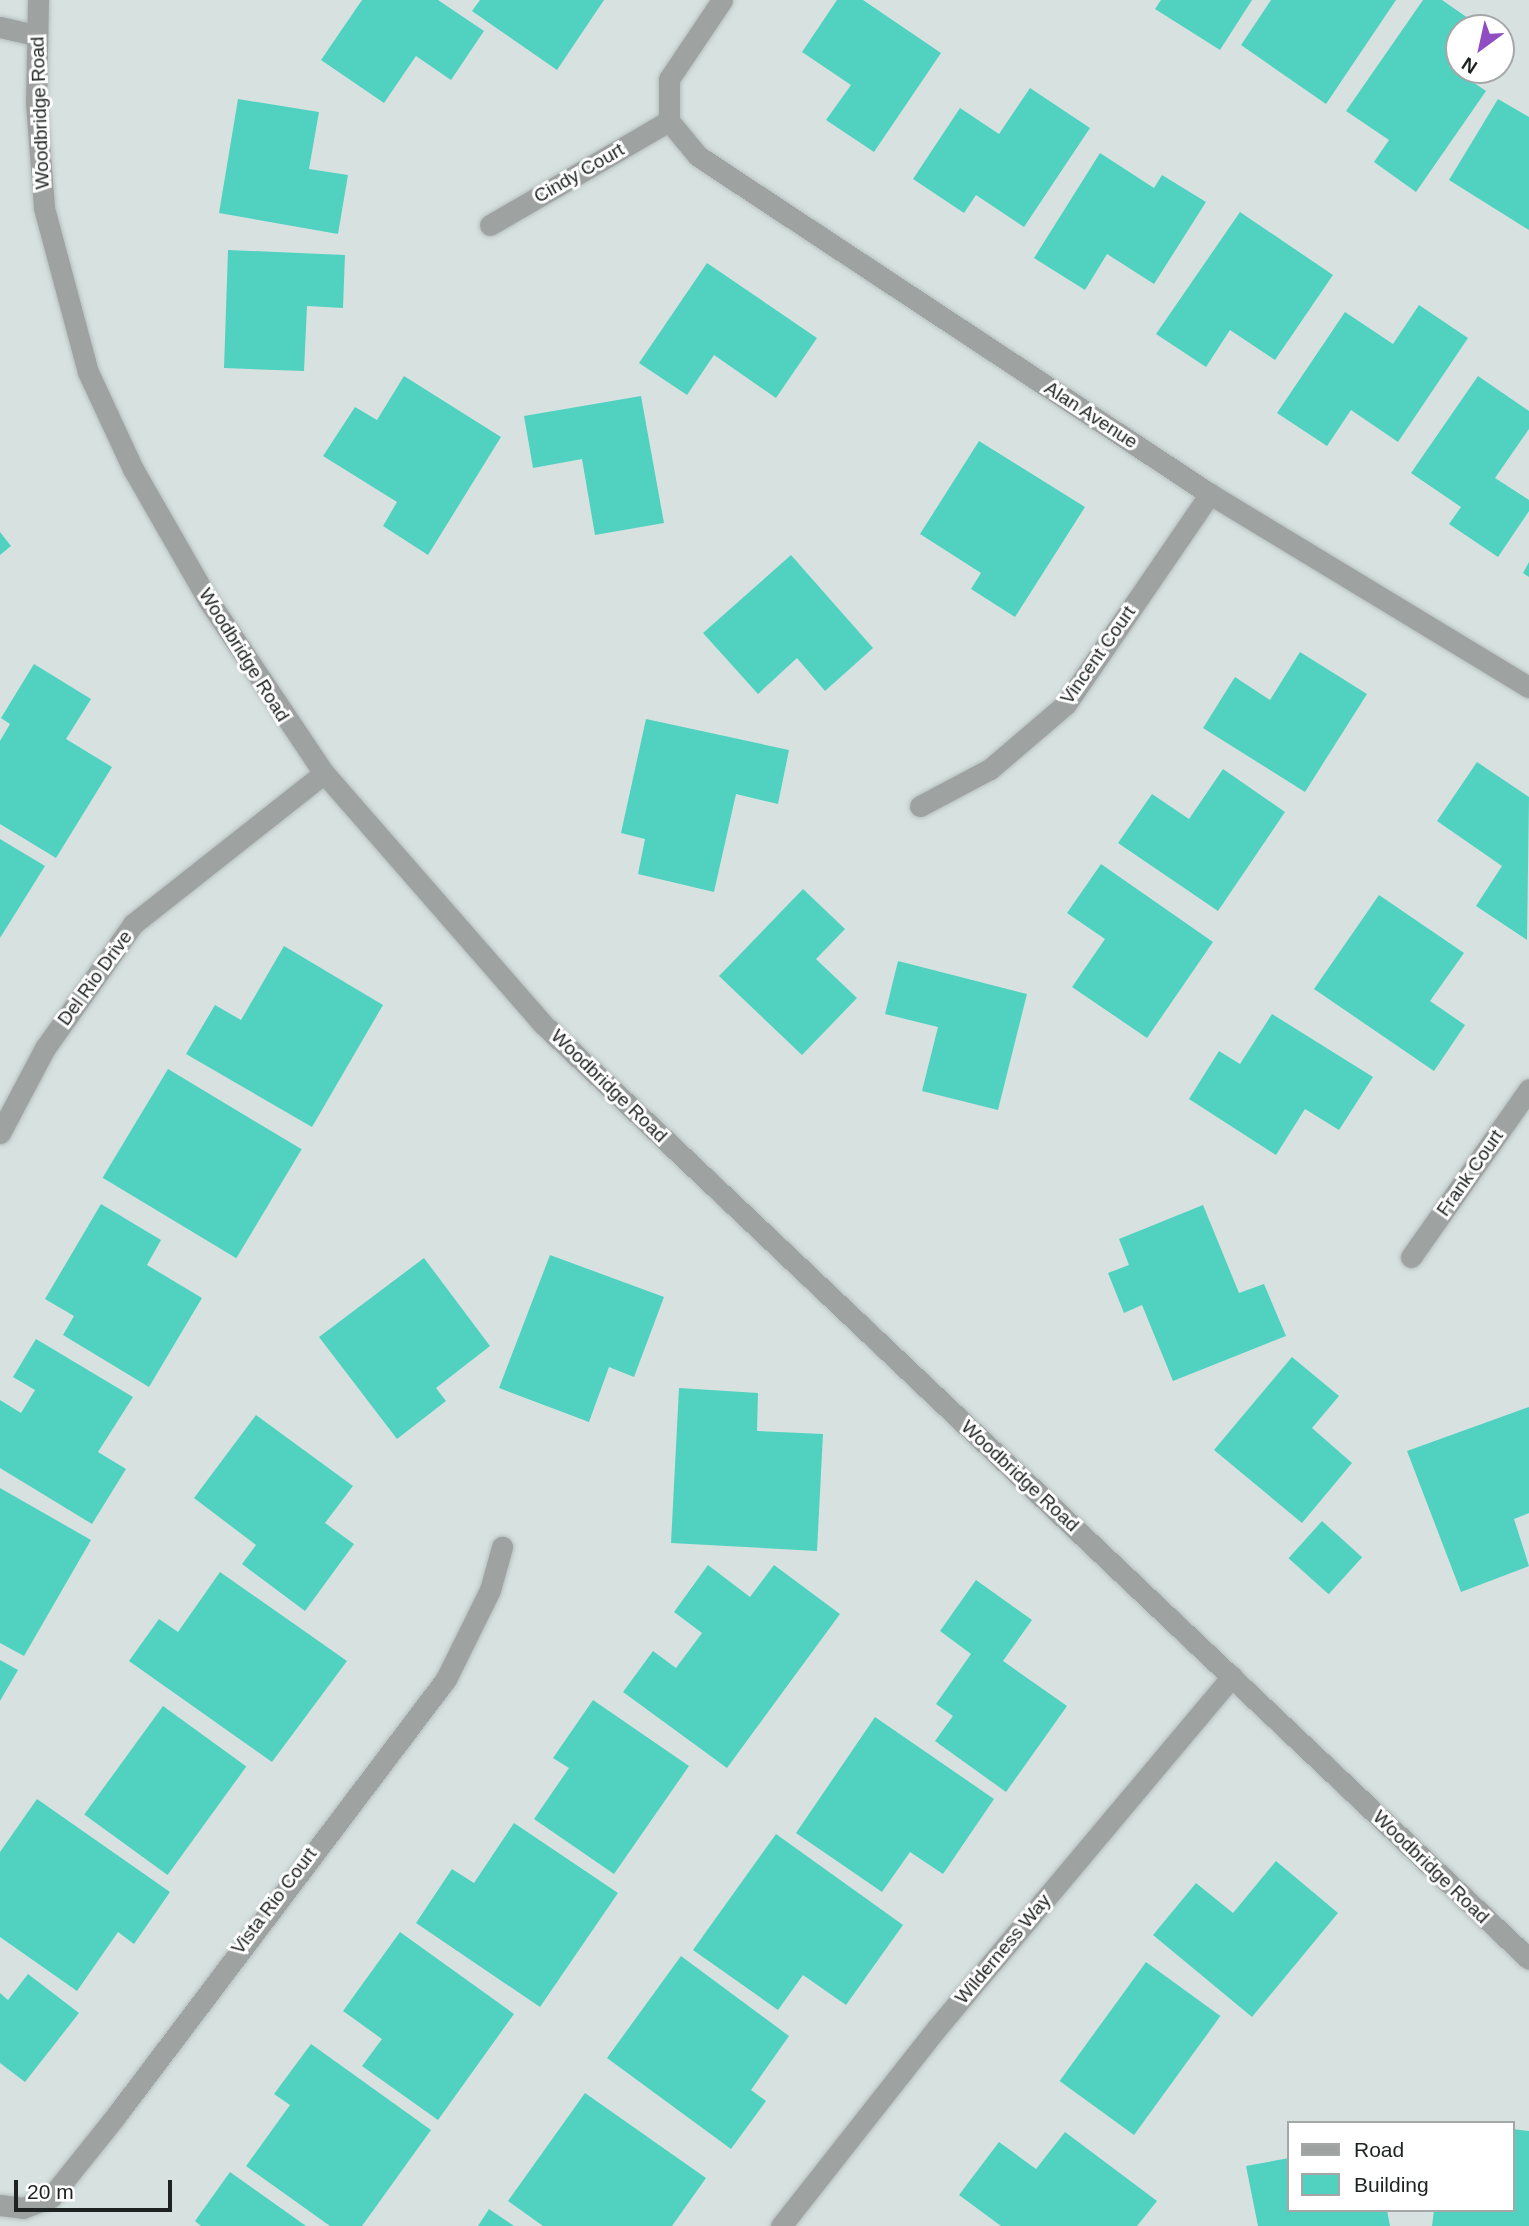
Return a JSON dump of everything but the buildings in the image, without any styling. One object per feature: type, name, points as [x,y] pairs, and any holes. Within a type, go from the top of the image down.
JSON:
[{"type":"street","name":"Woodbridge Road","points":[[38,0],[36,35],[44,208],[88,372],[133,469],[208,600],[324,773],[470,947],[544,1025],[1529,1959]]},
{"type":"street","points":[[668,121],[669,79],[722,0]]},
{"type":"street","points":[[0,27],[36,35]]},
{"type":"street","name":"Cindy Court","points":[[490,225],[668,121]]},
{"type":"street","name":"Alan Avenue","points":[[668,121],[698,156],[1210,494],[1529,687]]},
{"type":"street","name":"Vincent Court","points":[[920,806],[989,769],[1066,704],[1210,494]]},
{"type":"street","name":"Del Rio Drive","points":[[0,1133],[45,1048],[133,925],[324,773]]},
{"type":"street","name":"Frank Court","points":[[1411,1258],[1529,1090]]},
{"type":"street","name":"Vista Rio Court","points":[[0,2205],[23,2208],[51,2197],[116,2118],[446,1679],[490,1590],[502,1547]]},
{"type":"street","name":"Wilderness Way","points":[[781,2226],[937,2028],[1232,1676]]}]
